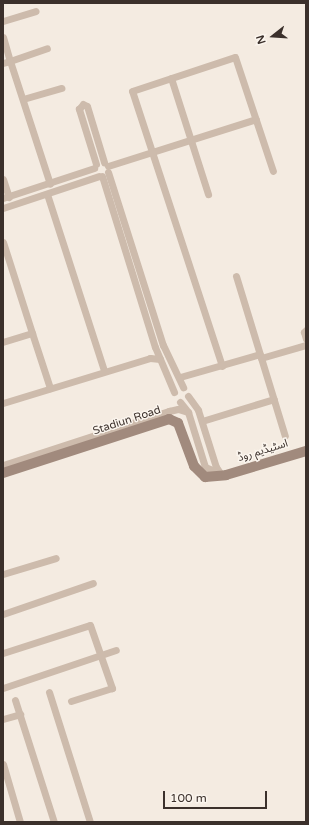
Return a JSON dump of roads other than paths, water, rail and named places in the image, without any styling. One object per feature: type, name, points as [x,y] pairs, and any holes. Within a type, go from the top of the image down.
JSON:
[{"type":"main road","name":"Stadiun Road","points":[[3,473],[172,419],[180,426],[192,462],[201,475],[212,477],[223,474]]},
{"type":"main road","name":"اسٹیڈیم روڈ","points":[[223,474],[306,451]]},
{"type":"street","points":[[3,21],[34,11]]},
{"type":"street","points":[[3,37],[6,62],[23,99],[50,184]]},
{"type":"street","points":[[6,62],[47,48]]},
{"type":"street","points":[[222,366],[132,91],[235,57],[273,171]]},
{"type":"street","points":[[171,78],[208,194]]},
{"type":"street","points":[[23,99],[61,88]]},
{"type":"street","points":[[104,170],[95,166],[78,109],[83,104],[87,106],[104,170],[160,359],[174,392],[175,398],[188,412],[205,467],[223,474]]},
{"type":"street","points":[[3,208],[47,194],[152,152],[256,119]]},
{"type":"street","points":[[3,179],[6,198],[50,184],[95,166],[104,170],[163,345],[180,377],[183,387],[188,391],[188,396],[198,410],[216,467],[223,474]]},
{"type":"street","points":[[47,194],[104,371]]},
{"type":"street","points":[[3,242],[50,388]]},
{"type":"street","points":[[236,276],[285,436]]},
{"type":"street","points":[[306,330],[304,332],[306,339]]},
{"type":"street","points":[[3,342],[32,333]]},
{"type":"street","points":[[180,377],[306,345]]},
{"type":"street","points":[[3,403],[150,358],[160,359]]},
{"type":"street","points":[[174,392],[183,387]]},
{"type":"street","points":[[180,402],[187,400],[188,396]]},
{"type":"street","points":[[202,421],[274,399]]},
{"type":"street","points":[[3,465],[169,411],[178,409],[188,412]]},
{"type":"street","points":[[3,574],[56,558]]},
{"type":"street","points":[[3,614],[93,583]]},
{"type":"street","points":[[3,653],[90,625],[112,688],[71,701]]},
{"type":"street","points":[[3,688],[116,650]]},
{"type":"street","points":[[49,692],[90,822]]},
{"type":"street","points":[[15,700],[54,822]]},
{"type":"street","points":[[3,719],[20,714]]},
{"type":"street","points":[[3,764],[20,822]]}]
